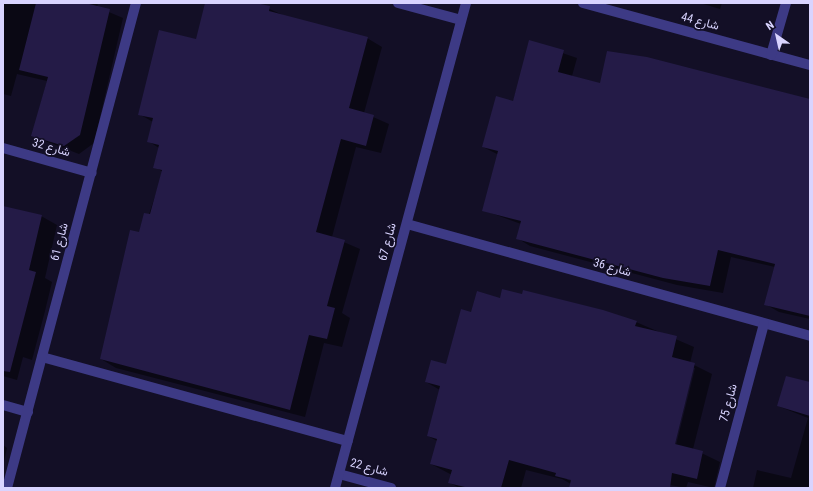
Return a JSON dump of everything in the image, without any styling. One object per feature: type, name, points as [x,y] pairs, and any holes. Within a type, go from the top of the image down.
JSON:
[{"type":"street","name":"شارع 61","points":[[7,488],[136,3]]},
{"type":"street","points":[[398,3],[461,20]]},
{"type":"street","name":"شارع 67","points":[[335,488],[466,3]]},
{"type":"street","name":"شارع 44","points":[[583,3],[810,65]]},
{"type":"street","points":[[771,55],[786,3]]},
{"type":"street","name":"شارع 32","points":[[3,148],[92,173]]},
{"type":"street","name":"شارع 36","points":[[407,224],[810,336]]},
{"type":"street","name":"شارع 75","points":[[720,488],[764,324]]},
{"type":"street","points":[[42,357],[348,441]]},
{"type":"street","points":[[3,405],[28,412]]},
{"type":"street","name":"شارع 22","points":[[339,474],[391,488]]},
{"type":"building","points":[[36,3],[85,3],[110,9],[80,135],[64,146],[31,136],[48,77],[19,70]]},
{"type":"building","points":[[205,3],[256,3],[270,6],[269,11],[368,37],[349,108],[374,115],[366,146],[341,139],[316,232],[345,240],[327,306],[335,308],[327,339],[309,335],[290,410],[100,359],[130,230],[139,232],[144,213],[150,214],[162,170],[153,168],[159,145],[147,142],[153,118],[138,115],[159,30],[196,39]]},
{"type":"building","points":[[529,40],[564,50],[558,72],[600,83],[607,51],[647,57],[810,99],[810,316],[764,305],[775,264],[718,250],[710,286],[663,278],[516,239],[521,221],[482,211],[498,151],[482,147],[496,96],[513,101]]},
{"type":"building","points":[[3,206],[42,215],[29,270],[36,272],[10,372],[3,371]]},
{"type":"building","points":[[502,289],[522,294],[523,290],[603,310],[637,321],[635,326],[677,336],[672,357],[695,363],[675,444],[703,451],[697,479],[672,473],[670,488],[569,488],[571,480],[555,476],[556,473],[509,460],[501,488],[469,488],[448,483],[452,470],[430,464],[437,439],[427,436],[440,386],[425,382],[431,360],[446,364],[461,309],[471,312],[477,291],[500,298]]},
{"type":"building","points":[[786,376],[810,382],[810,416],[777,406]]}]
